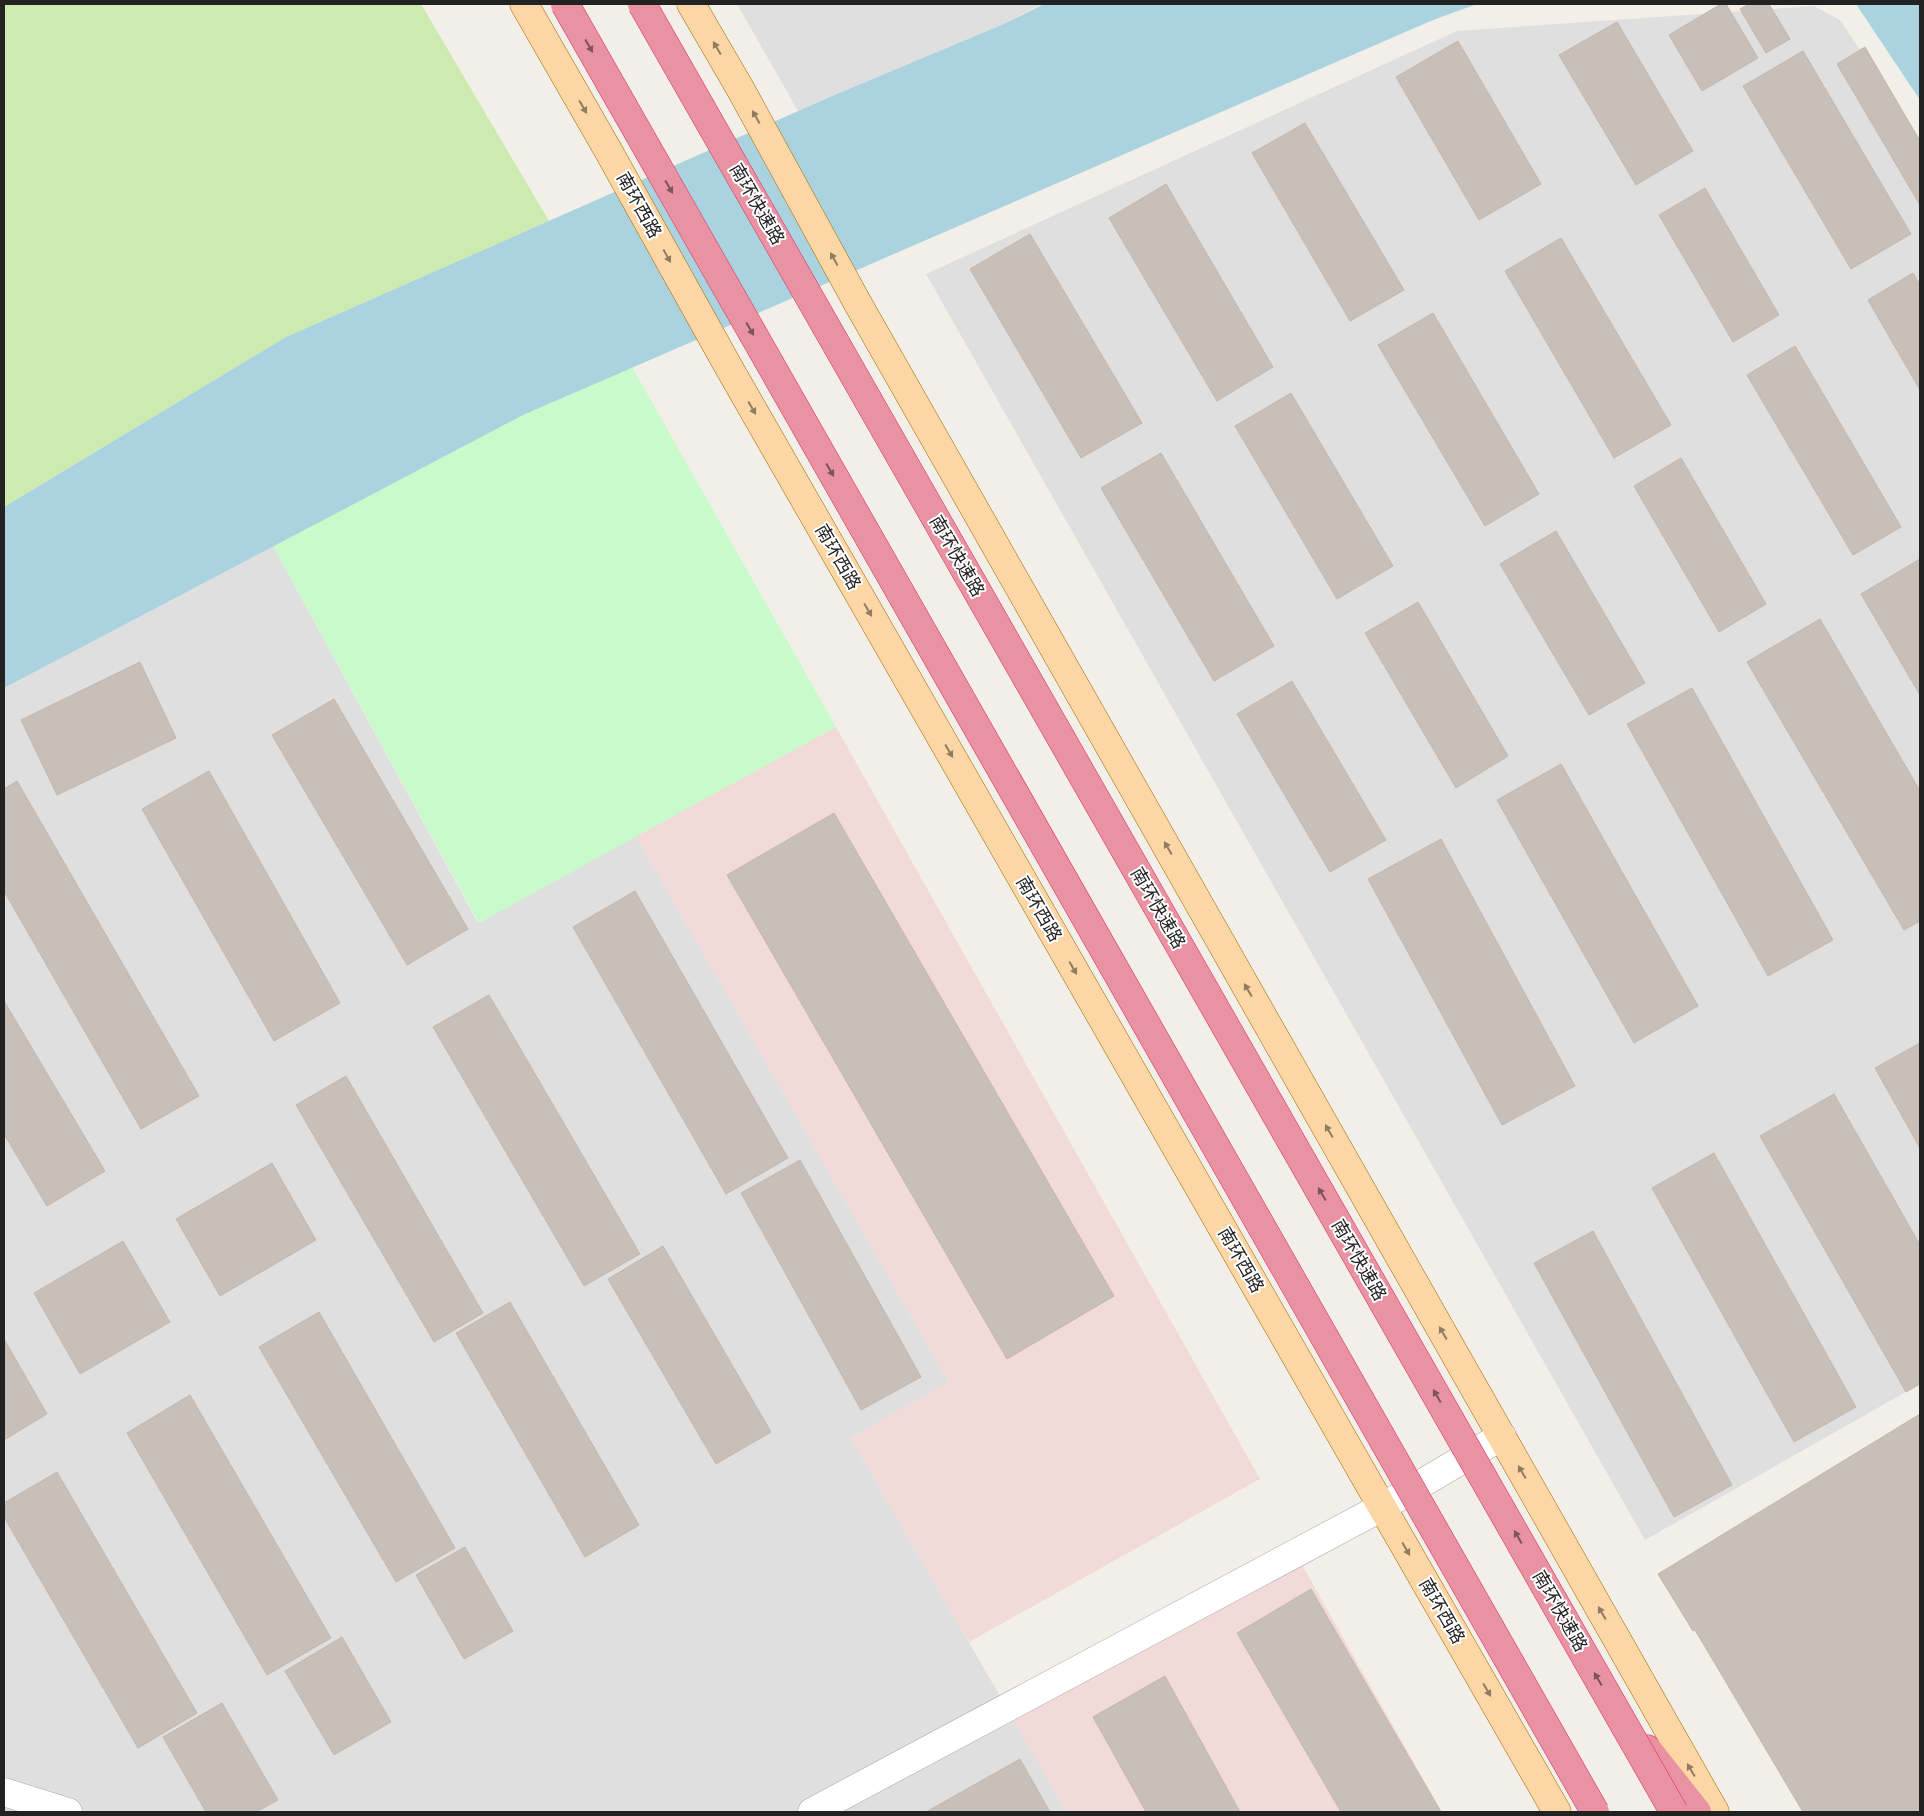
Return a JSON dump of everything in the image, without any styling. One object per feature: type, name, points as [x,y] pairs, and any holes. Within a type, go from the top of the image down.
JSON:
[{"type":"highway","points":[[565,4],[1594,1812]]},
{"type":"highway","name":"南环快速路","points":[[642,4],[1674,1812]]},
{"type":"highway","points":[[1613,1705],[1697,1812]]},
{"type":"highway","points":[[1551,1737],[1582,1812]]},
{"type":"main road","name":"南环西路","points":[[524,4],[610,152],[728,366],[1557,1812]]},
{"type":"main road","points":[[692,4],[857,302],[1715,1812]]},
{"type":"street","points":[[812,1812],[1382,1507],[1502,1436]]},
{"type":"street","points":[[4,1792],[68,1812]]},
{"type":"shaded area","points":[[737,4],[1041,4],[1006,23],[798,111]]},
{"type":"shaded area","points":[[1814,6],[1840,20],[1920,139],[1920,1384],[1645,1540],[926,274],[1457,31]]},
{"type":"shaded area","points":[[273,546],[478,923],[636,836],[949,1382],[851,1438],[1067,1812],[4,1812],[4,688]]},
{"type":"shaded area","points":[[836,727],[1260,1479],[969,1642],[851,1438],[949,1382],[636,836]]},
{"type":"shaded area","points":[[1298,1558],[1442,1812],[1067,1812],[1007,1709]]},
{"type":"green space","points":[[4,4],[421,4],[549,221],[286,337],[4,507]]},
{"type":"green space","points":[[632,367],[836,727],[479,923],[273,546],[522,415]]},
{"type":"water","points":[[1044,4],[1477,4],[1433,20],[523,415],[4,688],[4,507],[286,337],[830,97],[1006,23]]},
{"type":"water","points":[[1856,4],[1920,4],[1920,100]]},
{"type":"building","points":[[1721,4],[1726,4],[1758,58],[1702,91],[1669,35]]},
{"type":"building","points":[[1749,4],[1769,4],[1790,39],[1766,53],[1740,9]]},
{"type":"building","points":[[1617,22],[1693,151],[1636,185],[1559,55]]},
{"type":"building","points":[[1458,41],[1541,184],[1479,220],[1396,77]]},
{"type":"building","points":[[1865,47],[1920,141],[1920,205],[1837,64]]},
{"type":"building","points":[[1803,51],[1911,234],[1851,269],[1743,86]]},
{"type":"building","points":[[1305,123],[1404,290],[1350,321],[1252,153]]},
{"type":"building","points":[[1166,184],[1273,367],[1217,401],[1109,218]]},
{"type":"building","points":[[1705,188],[1779,315],[1733,342],[1659,215]]},
{"type":"building","points":[[1030,234],[1142,423],[1081,458],[970,269]]},
{"type":"building","points":[[1561,238],[1671,425],[1614,458],[1505,271]]},
{"type":"building","points":[[1913,273],[1920,285],[1920,390],[1868,300]]},
{"type":"building","points":[[1433,313],[1539,494],[1485,526],[1378,345]]},
{"type":"building","points":[[1795,346],[1901,527],[1853,555],[1747,375]]},
{"type":"building","points":[[1291,393],[1393,566],[1337,599],[1235,426]]},
{"type":"building","points":[[1161,453],[1274,646],[1214,681],[1101,488]]},
{"type":"building","points":[[1681,458],[1766,604],[1719,632],[1634,486]]},
{"type":"building","points":[[1556,531],[1645,683],[1589,715],[1500,564]]},
{"type":"building","points":[[1920,559],[1920,695],[1861,594]]},
{"type":"building","points":[[1418,602],[1508,756],[1456,788],[1365,633]]},
{"type":"building","points":[[1820,619],[1920,791],[1920,921],[1904,930],[1747,662]]},
{"type":"building","points":[[140,662],[176,738],[57,795],[21,720]]},
{"type":"building","points":[[1292,681],[1386,840],[1330,872],[1237,714]]},
{"type":"building","points":[[1692,688],[1833,940],[1768,976],[1627,724]]},
{"type":"building","points":[[334,699],[468,929],[407,965],[272,735]]},
{"type":"building","points":[[1561,764],[1698,1006],[1634,1043],[1497,800]]},
{"type":"building","points":[[209,771],[340,1003],[274,1041],[142,809]]},
{"type":"building","points":[[17,781],[199,1096],[141,1129],[4,891],[4,789]]},
{"type":"building","points":[[834,813],[1114,1296],[1007,1359],[727,875]]},
{"type":"building","points":[[1441,839],[1575,1086],[1502,1125],[1368,879]]},
{"type":"building","points":[[635,891],[788,1158],[726,1194],[573,927]]},
{"type":"building","points":[[489,995],[640,1254],[584,1286],[433,1027]]},
{"type":"building","points":[[4,1001],[105,1171],[47,1206],[4,1134]]},
{"type":"building","points":[[1920,1043],[1920,1148],[1875,1068]]},
{"type":"building","points":[[346,1076],[483,1313],[434,1342],[296,1105]]},
{"type":"building","points":[[1834,1094],[1920,1245],[1920,1384],[1906,1392],[1760,1136]]},
{"type":"building","points":[[1714,1153],[1856,1407],[1794,1442],[1652,1188]]},
{"type":"building","points":[[800,1160],[921,1377],[861,1410],[741,1193]]},
{"type":"building","points":[[272,1163],[316,1240],[220,1296],[176,1219]]},
{"type":"building","points":[[1593,1231],[1732,1485],[1674,1517],[1534,1263]]},
{"type":"building","points":[[123,1241],[170,1322],[80,1374],[34,1293]]},
{"type":"building","points":[[663,1246],[771,1432],[716,1464],[608,1279]]},
{"type":"building","points":[[510,1302],[639,1525],[585,1557],[456,1333]]},
{"type":"building","points":[[319,1312],[455,1548],[396,1582],[259,1347]]},
{"type":"building","points":[[4,1339],[47,1414],[4,1440]]},
{"type":"building","points":[[190,1395],[331,1638],[267,1675],[127,1433]]},
{"type":"building","points":[[1920,1414],[1920,1812],[1803,1812],[1695,1630],[1693,1631],[1658,1574]]},
{"type":"building","points":[[57,1472],[197,1713],[138,1748],[4,1517],[4,1503]]},
{"type":"building","points":[[465,1547],[513,1631],[464,1659],[416,1575]]},
{"type":"building","points":[[1311,1589],[1441,1812],[1341,1812],[1237,1633]]},
{"type":"building","points":[[342,1637],[391,1722],[334,1755],[285,1671]]},
{"type":"building","points":[[1165,1676],[1240,1812],[1146,1812],[1093,1717]]},
{"type":"building","points":[[222,1703],[278,1800],[256,1812],[206,1812],[163,1737]]},
{"type":"building","points":[[1020,1759],[1050,1812],[926,1812]]}]
